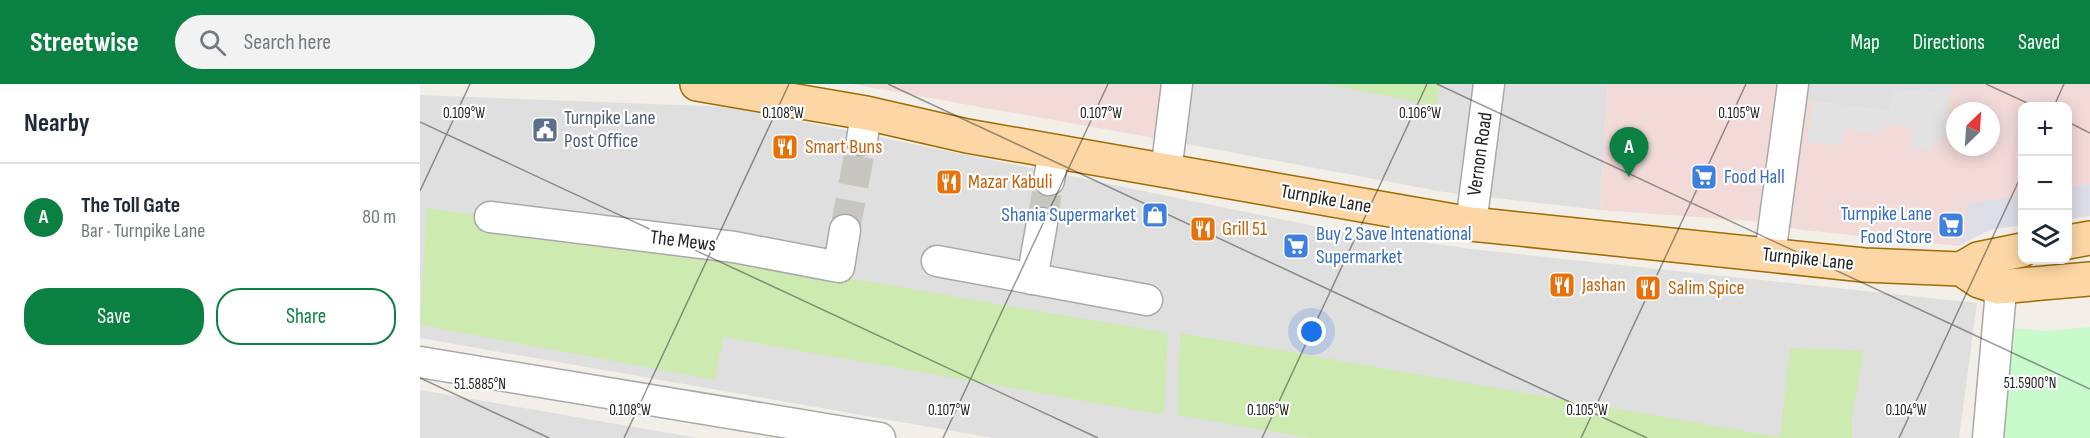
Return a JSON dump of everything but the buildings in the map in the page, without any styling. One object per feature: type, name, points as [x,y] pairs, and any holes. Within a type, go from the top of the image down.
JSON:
[{"type":"main road","name":"Turnpike Lane","points":[[697,84],[743,87],[864,126],[967,136],[1052,166],[1166,172],[1471,224],[1864,265],[1961,269],[1979,281],[1998,287],[2090,279]]},
{"type":"main road","points":[[2072,241],[2090,238]]},
{"type":"main road","name":"Turnpike Lane","points":[[1961,269],[1978,259],[2018,251]]},
{"type":"street","points":[[1166,172],[1177,84]]},
{"type":"street","name":"Vernon Road","points":[[1471,224],[1489,84]]},
{"type":"street","points":[[1770,255],[1793,84]]},
{"type":"street","name":"The Mews","points":[[490,217],[734,247],[839,267],[845,230]]},
{"type":"street","points":[[1032,279],[1042,223]]},
{"type":"street","points":[[937,261],[1147,300]]},
{"type":"street","points":[[1988,438],[2000,302],[1998,287]]},
{"type":"street","points":[[420,362],[880,438]]},
{"type":"shaded area","points":[[852,84],[1166,84],[1160,139]]},
{"type":"shaded area","points":[[1166,84],[1608,84],[1600,210],[1444,192],[1160,139]]},
{"type":"shaded area","points":[[1608,84],[1809,84],[1807,101],[1889,111],[1894,89],[1949,94],[1954,84],[2090,84],[2090,188],[2072,191],[2072,102],[2018,102],[2018,201],[1966,233],[1959,239],[1958,246],[1803,230],[1752,221],[1600,210]]},
{"type":"shaded area","points":[[1809,84],[1954,84],[1950,94],[1894,89],[1890,111],[1807,101]]},
{"type":"shaded area","points":[[1894,89],[1950,94],[1949,102],[1946,102],[1945,141],[1933,141],[1932,149],[1912,148],[1913,127],[1883,125],[1881,134],[1843,130],[1842,145],[1807,142],[1813,102],[1890,111]]},
{"type":"shaded area","points":[[420,95],[732,107],[1329,229],[1471,249],[1977,303],[1959,438],[993,438],[420,338]]},
{"type":"shaded area","points":[[2090,184],[2090,216],[2072,218],[2072,187]]},
{"type":"shaded area","points":[[2018,196],[2018,226],[1990,230],[1958,246],[1959,239],[1966,233],[1967,204]]},
{"type":"shaded area","points":[[420,390],[698,438],[420,438]]},
{"type":"green space","points":[[1327,84],[1440,84],[1436,106]]},
{"type":"green space","points":[[427,208],[792,262],[836,276],[1168,333],[1164,415],[723,337],[715,380],[420,325]]},
{"type":"green space","points":[[2002,327],[2046,331],[2090,327],[2090,438],[2002,438]]},
{"type":"green space","points":[[1180,333],[1780,437],[1790,348],[1863,351],[1852,418],[1852,438],[1310,438],[1178,415]]},
{"type":"tunnel","points":[[845,230],[862,140]]},
{"type":"tunnel","points":[[1042,223],[1049,180]]},
{"type":"place","name":"Turnpike Lane Post Office","points":[[545,130]]},
{"type":"place","name":"Smart Buns","points":[[785,147]]},
{"type":"place","name":"The Toll Gate","points":[[1629,177]]},
{"type":"place","name":"Food Hall","points":[[1704,177]]},
{"type":"place","name":"Mazar Kabuli","points":[[949,182]]},
{"type":"place","name":"Shania Supermarket","points":[[1155,215]]},
{"type":"place","name":"Turnpike Lane Food Store","points":[[1951,225]]},
{"type":"place","name":"Grill 51","points":[[1203,229]]},
{"type":"place","name":"Buy 2 Save Intenational Supermarket","points":[[1296,246]]},
{"type":"place","name":"Jashan","points":[[1562,285]]},
{"type":"place","name":"Salim Spice","points":[[1648,288]]}]
